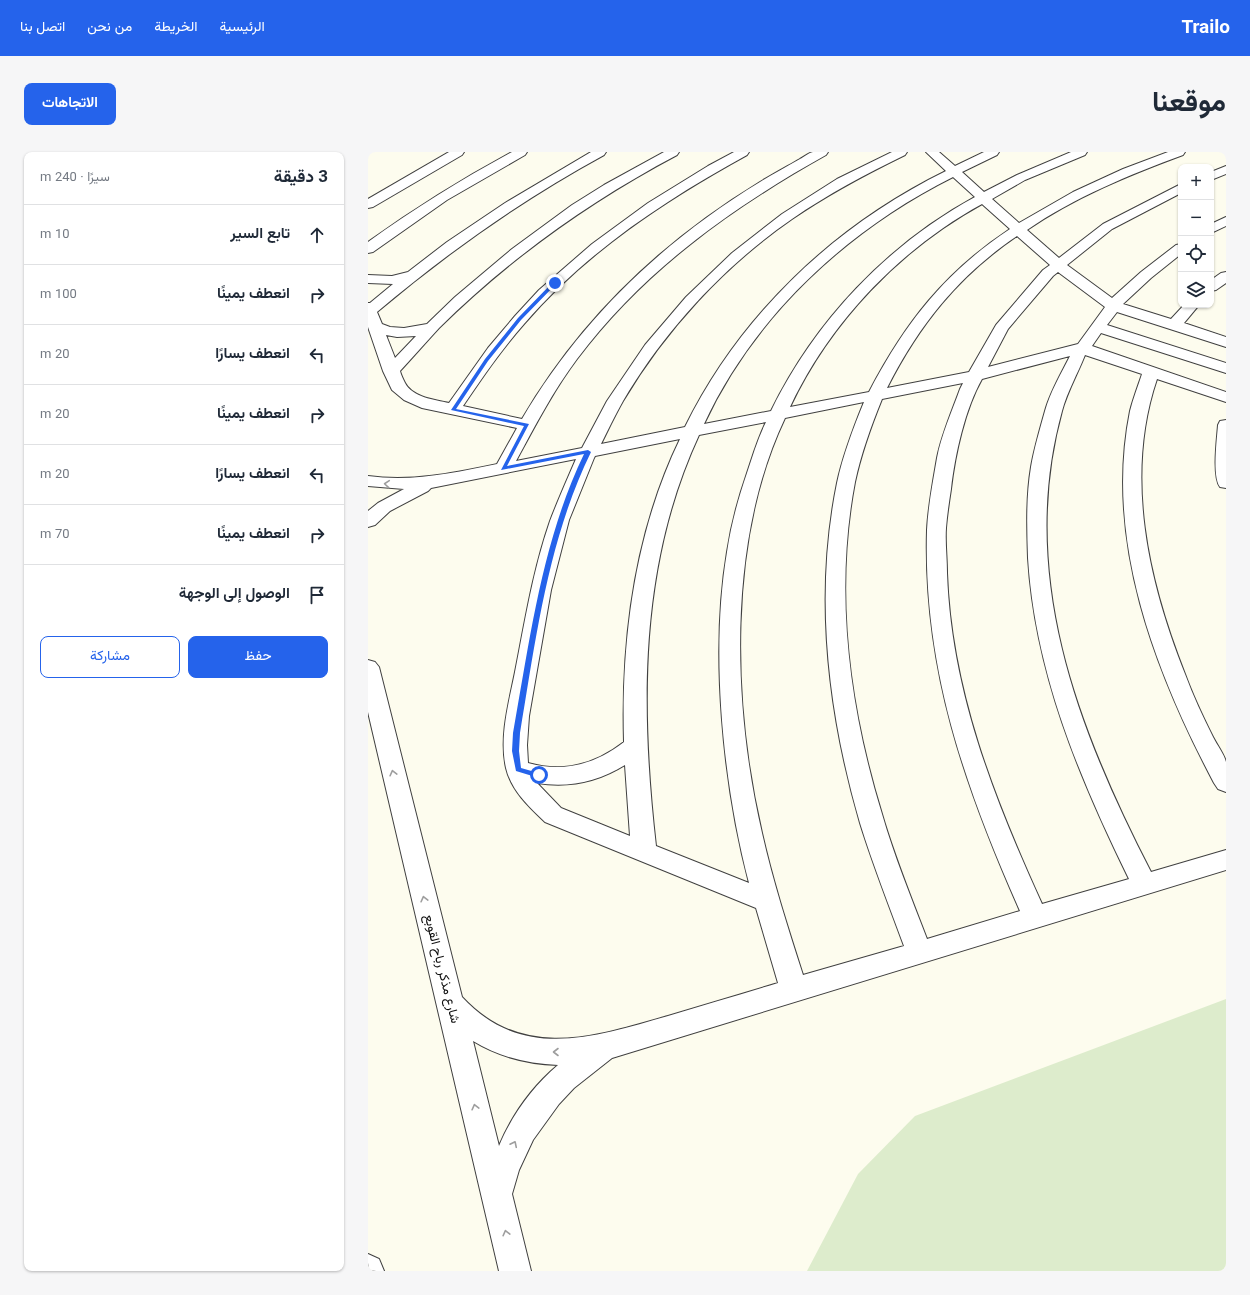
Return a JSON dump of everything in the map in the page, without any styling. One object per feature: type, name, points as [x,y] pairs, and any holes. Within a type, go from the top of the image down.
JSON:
[{"type":"street","points":[[368,204],[458,152]]},
{"type":"street","points":[[368,249],[447,194],[521,152]]},
{"type":"street","points":[[527,425],[453,410],[418,401],[403,392],[398,387],[391,371],[369,309],[454,243],[504,208],[600,152]]},
{"type":"street","points":[[391,371],[432,327],[472,290],[533,240],[601,193],[673,152]]},
{"type":"street","points":[[453,410],[486,360],[520,319],[555,283],[591,250],[668,194],[743,152]]},
{"type":"street","points":[[503,469],[536,408],[572,355],[611,309],[652,268],[694,232],[738,201],[783,173],[822,152]]},
{"type":"street","points":[[767,901],[644,850],[553,815],[538,801],[526,786],[518,769],[516,733],[544,580],[560,521],[580,468],[603,421],[628,378],[655,340],[685,306],[715,274],[758,238],[815,198],[850,177],[901,152]]},
{"type":"street","points":[[932,152],[1058,265],[1114,306],[1172,326],[1226,342]]},
{"type":"street","points":[[644,850],[634,746],[635,679],[639,619],[648,565],[660,516],[674,471],[690,432],[710,393],[731,359],[754,328],[803,274],[830,250],[880,213],[916,190],[993,152]]},
{"type":"street","points":[[794,990],[767,901],[746,812],[735,741],[730,677],[730,620],[734,567],[742,519],[753,476],[777,414],[802,366],[822,336],[844,308],[868,283],[919,239],[946,219],[982,197],[1035,171],[1081,152]]},
{"type":"street","points":[[919,952],[876,836],[850,736],[837,648],[834,572],[841,505],[854,446],[874,395],[896,354],[922,317],[956,279],[983,255],[1017,229],[1056,205],[1096,184],[1139,166],[1179,152]]},
{"type":"street","points":[[1214,175],[1226,170]]},
{"type":"street","points":[[1035,917],[1005,852],[982,792],[964,736],[951,684],[942,637],[938,600],[936,552],[937,514],[947,447],[956,417],[973,376],[1009,317],[1030,292],[1058,265],[1106,229],[1152,202],[1178,189]]},
{"type":"street","points":[[1214,227],[1226,221]]},
{"type":"street","points":[[368,238],[387,235]]},
{"type":"street","points":[[1144,884],[1112,821],[1087,762],[1067,707],[1053,658],[1046,627],[1037,569],[1037,493],[1041,459],[1048,428],[1057,399],[1082,348],[1114,306],[1134,285],[1178,250]]},
{"type":"street","points":[[368,279],[392,280],[412,276]]},
{"type":"street","points":[[1214,285],[1226,276]]},
{"type":"street","points":[[1172,326],[1189,308]]},
{"type":"street","points":[[376,327],[387,331],[402,332],[418,331],[432,327]]},
{"type":"street","points":[[1097,327],[1226,368]]},
{"type":"street","points":[[368,481],[387,484],[434,482],[973,376],[1082,348],[1226,397]]},
{"type":"street","points":[[1151,372],[1139,409],[1134,441],[1132,476],[1134,515],[1140,556],[1151,602],[1166,651],[1188,705],[1226,782]]},
{"type":"street","points":[[403,392],[419,395],[438,394],[455,390],[471,383]]},
{"type":"street","points":[[1226,425],[1226,483]]},
{"type":"street","points":[[368,521],[384,507],[399,497],[434,482]]},
{"type":"street","name":"شارع مذكر رباح القوبع","points":[[368,667],[515,1271]]},
{"type":"street","points":[[518,769],[528,773],[550,777],[574,775],[608,765],[634,746]]},
{"type":"street","points":[[449,1002],[466,1021],[484,1032],[516,1046],[546,1052],[577,1052],[609,1046],[1226,860]]},
{"type":"street","points":[[496,1194],[504,1167],[515,1141],[546,1095],[586,1060],[609,1046]]},
{"type":"green space","points":[[1226,999],[1226,1271],[807,1271],[858,1174],[915,1116]]},
{"type":"route","points":[[539,775],[518,769],[516,733],[544,580],[560,521],[580,468],[588,452],[503,469],[527,425],[453,410],[486,360],[520,319],[555,283]]}]
